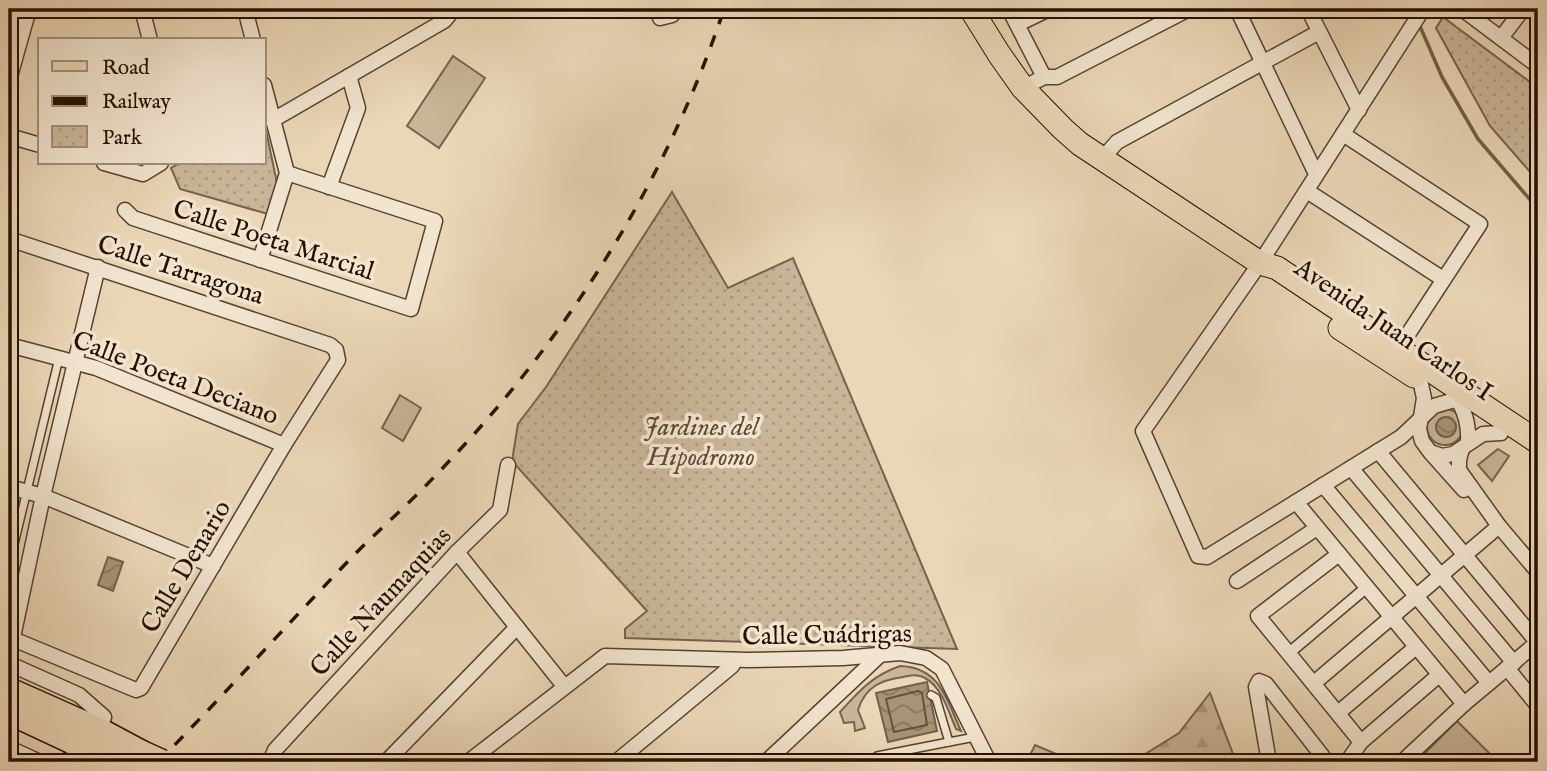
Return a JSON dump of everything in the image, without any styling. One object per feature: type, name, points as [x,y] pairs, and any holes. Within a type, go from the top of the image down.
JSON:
[{"type":"highway","points":[[9,690],[93,739],[116,762]]},
{"type":"highway","points":[[9,712],[152,758]]},
{"type":"main road","name":"Avenida Juan Carlos I","points":[[971,9],[1023,88],[1063,130],[1258,267],[1270,280],[1420,380],[1459,397],[1538,442]]},
{"type":"main road","name":"Avenida Juan Carlos I","points":[[1258,267],[1278,268],[1399,348],[1501,433],[1538,458]]},
{"type":"street","points":[[142,9],[149,38]]},
{"type":"street","points":[[245,9],[252,38]]},
{"type":"street","points":[[273,120],[444,21],[454,9]]},
{"type":"street","points":[[659,13],[672,15],[676,9]]},
{"type":"street","points":[[1010,9],[1044,77]]},
{"type":"street","points":[[1018,24],[1049,9]]},
{"type":"street","points":[[1023,88],[1044,77],[1057,77],[1189,9]]},
{"type":"street","points":[[1237,9],[1316,174]]},
{"type":"street","points":[[1308,9],[1359,110]]},
{"type":"street","points":[[1423,9],[1258,267],[1143,431],[1198,556],[1207,557],[1401,437],[1434,407],[1459,397],[1469,426],[1459,460],[1460,470],[1499,526]]},
{"type":"street","points":[[1462,9],[1538,66]]},
{"type":"street","points":[[1501,38],[1523,9]]},
{"type":"street","points":[[9,80],[27,10]]},
{"type":"street","points":[[1102,159],[1116,142],[1319,32]]},
{"type":"street","points":[[287,173],[329,187],[358,108],[349,76]]},
{"type":"street","points":[[260,260],[287,173],[266,103]]},
{"type":"street","points":[[1343,134],[1480,224],[1399,348]]},
{"type":"street","points":[[9,136],[38,144]]},
{"type":"street","points":[[108,164],[143,174],[159,164]]},
{"type":"street","name":"Calle Poeta Marcial","points":[[125,210],[133,218],[411,309],[435,222],[329,187]]},
{"type":"street","points":[[1307,191],[1443,279]]},
{"type":"street","name":"Calle Tarragona","points":[[9,239],[330,345],[336,350]]},
{"type":"street","points":[[93,739],[104,717],[79,695],[12,665],[9,656],[43,496],[99,267]]},
{"type":"street","name":"Calle Poeta Deciano","points":[[9,345],[76,362],[284,445]]},
{"type":"street","name":"Calle Denario","points":[[13,639],[136,690],[141,688],[284,445],[338,360],[336,350]]},
{"type":"street","points":[[1420,380],[1424,398],[1419,429],[1426,446],[1538,572]]},
{"type":"street","points":[[1401,437],[1426,446],[1442,456],[1483,434],[1501,433]]},
{"type":"street","points":[[1378,451],[1538,643],[1464,704],[1402,762]]},
{"type":"street","name":"Calle Naumaquias","points":[[270,762],[275,750],[457,552],[500,510],[508,465]]},
{"type":"street","points":[[1351,468],[1441,575],[1538,706]]},
{"type":"street","points":[[1323,485],[1489,683]]},
{"type":"street","points":[[9,487],[43,496],[213,566]]},
{"type":"street","points":[[1296,502],[1464,704]]},
{"type":"street","points":[[1314,683],[1499,526]]},
{"type":"street","points":[[1237,581],[1317,528]]},
{"type":"street","points":[[457,552],[564,686],[468,762]]},
{"type":"street","points":[[1339,554],[1258,616],[1361,743]]},
{"type":"street","points":[[1289,653],[1367,587]]},
{"type":"street","points":[[386,762],[517,627]]},
{"type":"street","points":[[1338,713],[1416,647]]},
{"type":"street","name":"Calle Cuádrigas","points":[[564,686],[605,656],[735,660],[880,656],[900,653],[926,658],[942,669],[989,762]]},
{"type":"street","points":[[766,762],[880,656]]},
{"type":"street","points":[[617,762],[732,666],[735,660]]},
{"type":"street","points":[[1347,762],[1361,743],[1439,675]]},
{"type":"street","points":[[1269,762],[1256,687],[1259,681],[1266,684],[1327,762]]},
{"type":"lane","points":[[9,565],[59,358]]},
{"type":"lane","points":[[931,695],[936,698],[950,742]]},
{"type":"lane","points":[[877,756],[976,737]]},
{"type":"lane","points":[[9,744],[51,762],[93,739]]},
{"type":"green space","points":[[1443,17],[1538,88],[1538,181],[1490,126],[1436,28]]},
{"type":"green space","points":[[453,56],[485,78],[439,148],[407,126]]},
{"type":"green space","points":[[266,131],[277,183],[268,214],[180,189],[171,168],[178,164],[266,164]]},
{"type":"green space","name":"Jardines del Hipodromo","points":[[672,192],[728,288],[793,258],[957,649],[625,638],[625,629],[647,611],[512,461],[518,424],[546,387]]},
{"type":"green space","points":[[400,395],[421,408],[403,441],[382,428]]},
{"type":"green space","points":[[1445,409],[1457,415],[1463,427],[1457,439],[1445,445],[1433,439],[1427,427],[1433,415]]},
{"type":"green space","points":[[1498,449],[1509,456],[1492,481],[1478,465]]},
{"type":"green space","points":[[900,666],[914,668],[933,679],[946,697],[961,731],[956,729],[936,688],[931,682],[917,675],[888,680],[870,690],[858,710],[865,728],[855,731],[854,722],[844,723],[840,712],[854,697],[874,679]]},
{"type":"green space","points":[[1210,693],[1236,762],[1075,762],[1134,761],[1179,733]]},
{"type":"green space","points":[[1457,721],[1498,762],[1431,762],[1424,754]]},
{"type":"green space","points":[[1035,745],[1075,762],[1028,762],[1027,761]]},
{"type":"water","points":[[1446,417],[1453,420],[1456,427],[1453,434],[1446,437],[1439,434],[1436,427],[1439,420]]},
{"type":"water","points":[[108,557],[123,562],[113,591],[98,585]]},
{"type":"water","points":[[927,682],[937,731],[888,742],[876,693]]},
{"type":"waterway","points":[[1419,24],[1442,77],[1478,139],[1538,209]]},
{"type":"railway","points":[[158,762],[358,551],[434,477],[525,373],[567,317],[641,199],[700,74],[724,9]]}]
